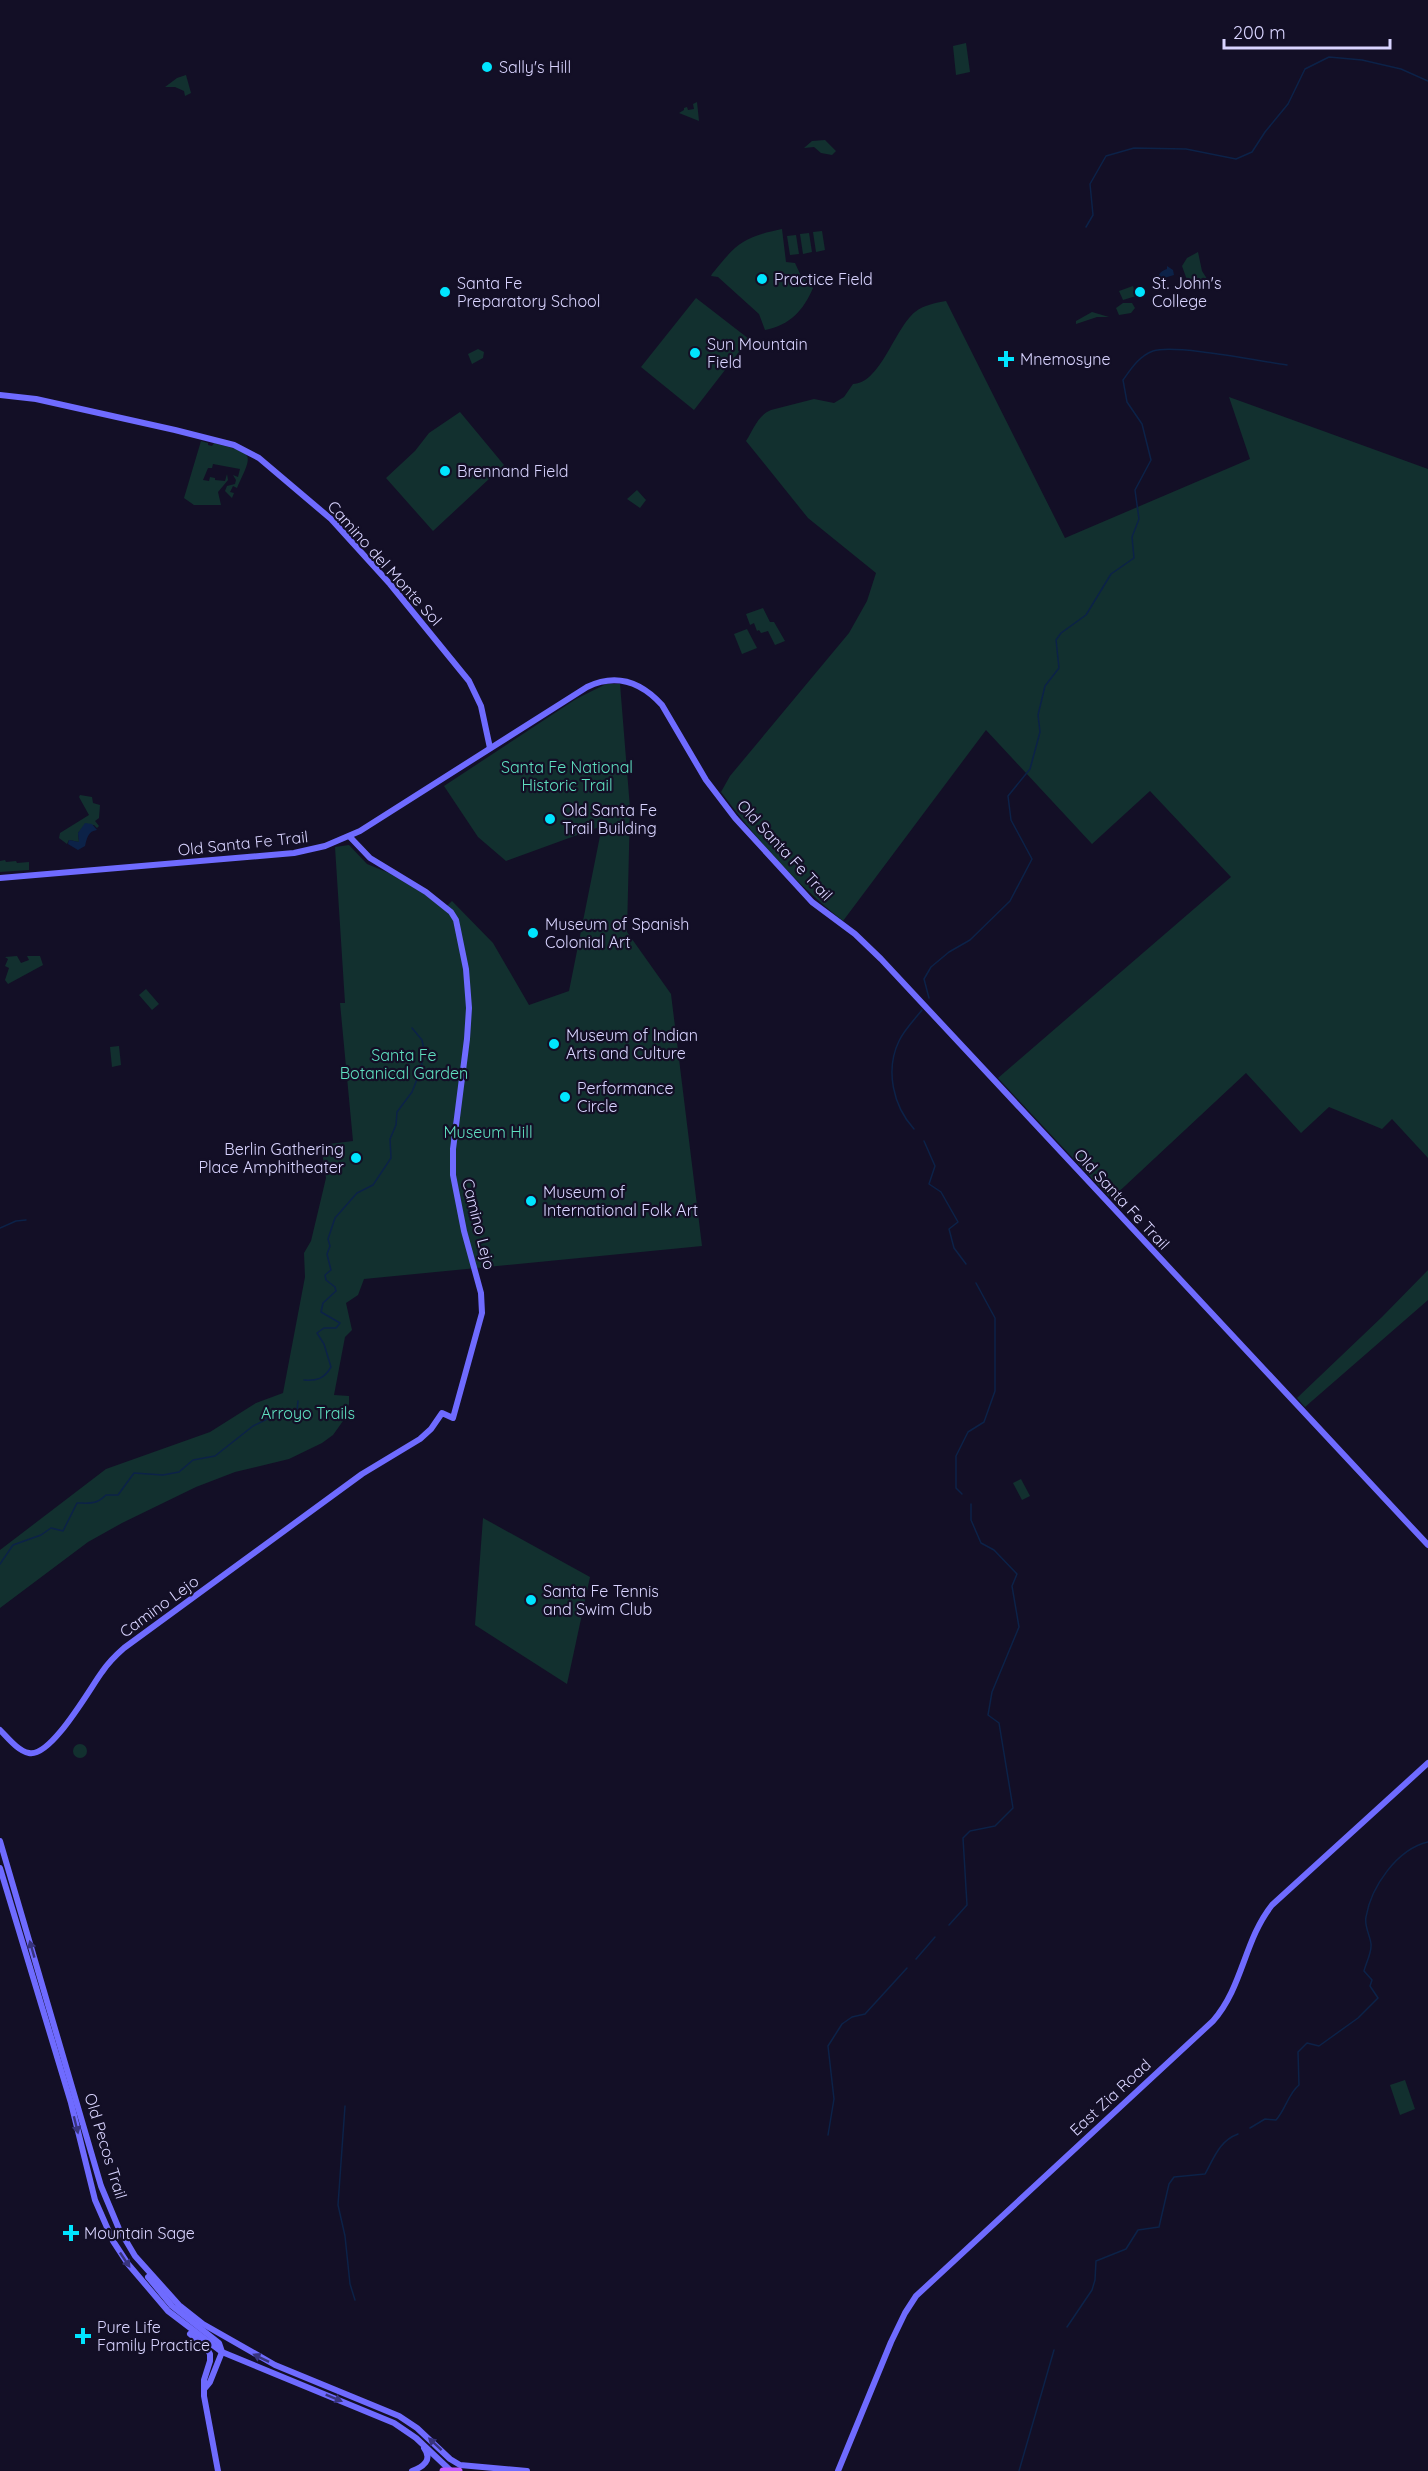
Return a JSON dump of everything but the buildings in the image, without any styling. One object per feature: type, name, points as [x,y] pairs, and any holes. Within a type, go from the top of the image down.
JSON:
[{"type":"main road","points":[[442,2471],[459,2471]]},
{"type":"street","name":"Camino del Monte Sol","points":[[0,394],[36,399],[184,432],[234,445],[259,458],[331,519],[390,584],[469,681],[481,706],[490,748]]},
{"type":"street","name":"Old Santa Fe Trail","points":[[0,878],[294,854],[326,846],[350,837],[587,687],[607,680],[625,681],[636,685],[649,692],[662,705],[717,796],[763,849],[812,902],[855,934],[881,958],[1428,1545]]},
{"type":"street","name":"Camino Lejo","points":[[0,1730],[27,1753],[35,1753],[42,1749],[72,1716],[105,1667],[124,1648],[357,1478],[420,1439],[431,1429],[442,1413],[453,1418],[482,1313],[481,1293],[464,1231],[453,1175],[453,1149],[469,1008],[466,969],[456,920],[452,912],[426,892],[370,858],[356,846],[350,837]]},
{"type":"street","name":"East Zia Road","points":[[838,2471],[891,2342],[916,2296],[1213,2021],[1236,1987],[1259,1923],[1272,1905],[1428,1763]]},
{"type":"street","name":"Old Pecos Trail","points":[[0,1840],[101,2186],[119,2229],[135,2256],[179,2305],[203,2324],[247,2351],[275,2365],[391,2412],[417,2428],[450,2459],[460,2464],[527,2471]]},
{"type":"street","name":"Old Pecos Trail","points":[[0,1868],[71,2103],[94,2200],[113,2241],[146,2288],[179,2321],[222,2352],[382,2417],[416,2438],[451,2471]]},
{"type":"street","points":[[135,2256],[166,2300],[185,2318],[219,2343],[222,2352],[210,2382],[205,2388]]},
{"type":"street","points":[[146,2288],[165,2314],[208,2350],[210,2361],[204,2380],[206,2410],[218,2471]]},
{"type":"street","points":[[412,2471],[423,2467],[428,2458],[427,2451],[416,2438]]},
{"type":"green space","points":[[966,43],[970,72],[956,75],[953,46]]},
{"type":"green space","points":[[186,75],[191,93],[185,96],[184,91],[175,87],[165,87],[177,78]]},
{"type":"green space","points":[[697,102],[699,121],[679,113],[687,107],[688,110],[694,109],[693,104]]},
{"type":"green space","points":[[825,140],[836,151],[832,155],[821,153],[814,147],[804,148],[812,141]]},
{"type":"green space","name":"Practice Field","points":[[782,229],[786,262],[795,263],[801,276],[813,288],[805,304],[795,316],[782,325],[765,330],[759,314],[718,277],[711,276],[741,243],[758,235]]},
{"type":"green space","points":[[822,231],[825,250],[816,252],[813,232]]},
{"type":"green space","points":[[809,233],[812,252],[803,254],[800,234]]},
{"type":"green space","points":[[796,235],[799,254],[790,255],[787,236]]},
{"type":"green space","points":[[1198,252],[1202,271],[1209,282],[1193,287],[1187,280],[1182,266],[1187,258]]},
{"type":"green space","points":[[1133,286],[1136,296],[1123,300],[1119,291]]},
{"type":"green space","name":"Sun Mountain Field","points":[[696,298],[749,339],[694,410],[641,367]]},
{"type":"green space","points":[[946,301],[1065,538],[1250,459],[1229,397],[1428,469],[1428,1158],[1392,1119],[1382,1129],[1329,1107],[1301,1133],[1246,1073],[1111,1199],[998,1078],[1231,877],[1150,791],[1092,844],[986,730],[843,921],[778,861],[721,792],[730,776],[849,633],[867,601],[876,573],[808,518],[746,441],[766,412],[814,399],[834,403],[844,397],[853,384],[863,382],[871,375],[915,312],[926,306]]},
{"type":"green space","points":[[1123,303],[1132,303],[1135,308],[1131,313],[1119,315],[1116,308]]},
{"type":"green space","points":[[1092,312],[1109,317],[1097,317],[1076,324],[1076,321]]},
{"type":"green space","points":[[478,349],[484,352],[483,358],[472,364],[468,354]]},
{"type":"green space","name":"Brennand Field","points":[[460,412],[504,465],[433,531],[386,478],[415,451],[429,433]]},
{"type":"green space","points":[[201,441],[212,446],[214,443],[237,449],[247,455],[248,460],[243,476],[237,488],[233,486],[230,492],[234,493],[232,498],[225,491],[227,486],[235,484],[236,480],[233,475],[238,477],[240,469],[213,464],[212,468],[208,468],[203,480],[209,481],[210,477],[225,481],[227,474],[228,480],[218,492],[221,505],[194,505],[184,498]]},
{"type":"green space","points":[[637,490],[646,500],[640,508],[627,499]]},
{"type":"green space","points":[[763,608],[770,622],[774,622],[785,641],[775,645],[768,631],[761,633],[757,631],[754,623],[750,625],[746,614]]},
{"type":"green space","points":[[747,629],[757,648],[742,654],[734,634]]},
{"type":"green space","name":"Museum Hill","points":[[606,684],[620,684],[630,808],[627,932],[671,994],[702,1246],[364,1279],[358,1295],[346,1303],[352,1330],[345,1337],[334,1395],[349,1396],[349,1404],[343,1421],[333,1435],[289,1459],[235,1472],[196,1487],[122,1523],[88,1542],[0,1608],[0,1550],[106,1469],[210,1432],[256,1403],[283,1393],[305,1277],[304,1253],[311,1241],[326,1178],[321,1145],[353,1141],[340,1003],[345,1003],[335,847],[349,845],[367,864],[389,873],[436,901],[444,909],[452,901],[493,943],[529,1005],[569,991],[602,826],[506,861],[478,837],[444,786],[576,699]]},
{"type":"green space","points":[[80,795],[92,797],[93,803],[100,805],[99,818],[95,821],[99,826],[97,828],[94,825],[83,827],[78,833],[79,842],[69,840],[67,844],[59,838],[60,833],[89,815]]},
{"type":"green space","points":[[0,861],[17,863],[29,862],[29,870],[0,872]]},
{"type":"green space","points":[[17,956],[21,963],[29,960],[27,956],[40,956],[43,965],[8,984],[5,980],[9,968],[5,966],[8,959],[5,957]]},
{"type":"green space","points":[[146,989],[159,1004],[152,1010],[139,995]]},
{"type":"green space","points":[[119,1046],[121,1065],[112,1067],[110,1047]]},
{"type":"green space","points":[[1428,1270],[1428,1300],[1305,1407],[1297,1398]]},
{"type":"green space","points":[[1021,1479],[1030,1496],[1022,1500],[1013,1483]]},
{"type":"green space","name":"Santa Fe Tennis and Swim Club","points":[[483,1518],[590,1577],[567,1684],[475,1625]]},
{"type":"green space","points":[[80,1744],[85,1746],[87,1751],[85,1756],[80,1758],[75,1756],[73,1751],[75,1746]]},
{"type":"green space","points":[[1405,2080],[1415,2109],[1400,2115],[1390,2085]]},
{"type":"water","points":[[1167,266],[1173,270],[1174,275],[1164,278],[1160,284],[1157,282],[1159,275],[1167,269]]},
{"type":"water","points":[[85,823],[92,824],[97,830],[90,833],[85,846],[78,850],[68,844],[69,840],[79,842],[78,833]]},
{"type":"waterway","points":[[1086,227],[1093,215],[1090,184],[1106,156],[1134,148],[1186,149],[1236,159],[1252,152],[1288,104],[1305,69],[1329,57],[1362,60],[1401,69],[1428,81]]},
{"type":"waterway","points":[[929,998],[924,979],[931,967],[949,952],[970,940],[1010,901],[1032,859],[1011,820],[1008,796],[1030,769],[1040,732],[1038,715],[1045,686],[1059,668],[1056,640],[1061,633],[1086,615],[1111,574],[1134,558],[1132,537],[1139,519],[1135,490],[1151,460],[1142,424],[1127,402],[1123,380],[1144,356],[1164,349],[1198,351],[1287,365]]},
{"type":"waterway","points":[[914,1129],[896,1099],[892,1064],[901,1037],[922,1010]]},
{"type":"waterway","points":[[304,1380],[320,1378],[331,1367],[324,1344],[317,1333],[324,1328],[336,1328],[340,1323],[321,1312],[323,1303],[336,1291],[335,1287],[326,1280],[325,1275],[331,1270],[327,1254],[330,1246],[328,1239],[335,1218],[357,1193],[373,1185],[391,1158],[390,1139],[396,1125],[397,1112],[412,1092],[421,1069],[424,1050],[422,1040],[412,1028]]},
{"type":"waterway","points":[[924,1141],[935,1166],[929,1184],[941,1192],[958,1222],[949,1229],[954,1248],[966,1264]]},
{"type":"waterway","points":[[0,1228],[16,1221],[26,1220]]},
{"type":"waterway","points":[[962,1494],[956,1488],[956,1456],[968,1432],[984,1422],[995,1391],[995,1318],[976,1283]]},
{"type":"waterway","points":[[0,1564],[13,1545],[41,1535],[51,1528],[63,1531],[77,1503],[93,1503],[106,1495],[118,1495],[134,1473],[163,1475],[179,1472],[193,1460],[215,1456],[253,1426],[284,1411],[297,1410],[298,1401]]},
{"type":"waterway","points":[[949,1925],[967,1905],[963,1838],[970,1831],[995,1826],[1013,1808],[999,1723],[988,1715],[992,1692],[1019,1627],[1012,1586],[1017,1574],[994,1550],[981,1543],[971,1520],[971,1504]]},
{"type":"waterway","points":[[1250,2128],[1265,2119],[1276,2120],[1299,2085],[1298,2052],[1307,2043],[1319,2046],[1358,2018],[1378,1998],[1370,1986],[1372,1980],[1364,1971],[1371,1947],[1366,1927],[1369,1905],[1380,1882],[1396,1861],[1406,1852],[1428,1842]]},
{"type":"waterway","points":[[916,1959],[935,1937]]},
{"type":"waterway","points":[[828,2135],[834,2099],[828,2046],[842,2024],[852,2017],[865,2014],[907,1968]]},
{"type":"waterway","points":[[345,2106],[338,2205],[345,2236],[350,2284],[355,2300]]},
{"type":"waterway","points":[[1067,2327],[1092,2290],[1096,2261],[1126,2249],[1138,2230],[1159,2227],[1169,2184],[1174,2177],[1205,2174],[1214,2156],[1226,2141],[1238,2134]]},
{"type":"waterway","points":[[1019,2471],[1054,2350]]},
{"type":"place","name":"Sally's Hill","points":[[487,67]]},
{"type":"place","name":"Practice Field","points":[[762,279]]},
{"type":"place","name":"Santa Fe Preparatory School","points":[[445,292]]},
{"type":"place","name":"St. John's College","points":[[1140,292]]},
{"type":"place","name":"Sun Mountain Field","points":[[695,353]]},
{"type":"place","name":"Mnemosyne","points":[[1006,359]]},
{"type":"place","name":"Brennand Field","points":[[445,471]]},
{"type":"place","name":"Old Santa Fe Trail Building","points":[[550,819]]},
{"type":"place","name":"Museum of Spanish Colonial Art","points":[[533,933]]},
{"type":"place","name":"Museum of Indian Arts and Culture","points":[[554,1044]]},
{"type":"place","name":"Performance Circle","points":[[565,1097]]},
{"type":"place","name":"Berlin Gathering Place Amphitheater","points":[[356,1158]]},
{"type":"place","name":"Museum of International Folk Art","points":[[531,1201]]},
{"type":"place","name":"Santa Fe Tennis and Swim Club","points":[[531,1600]]},
{"type":"place","name":"Mountain Sage","points":[[71,2233]]},
{"type":"place","name":"Pure Life Family Practice","points":[[83,2336]]},
{"type":"park label","name":"Santa Fe National Historic Trail","points":[[567,776]]},
{"type":"park label","name":"Santa Fe Botanical Garden","points":[[404,1064]]},
{"type":"park label","name":"Arroyo Trails","points":[[308,1413]]}]
